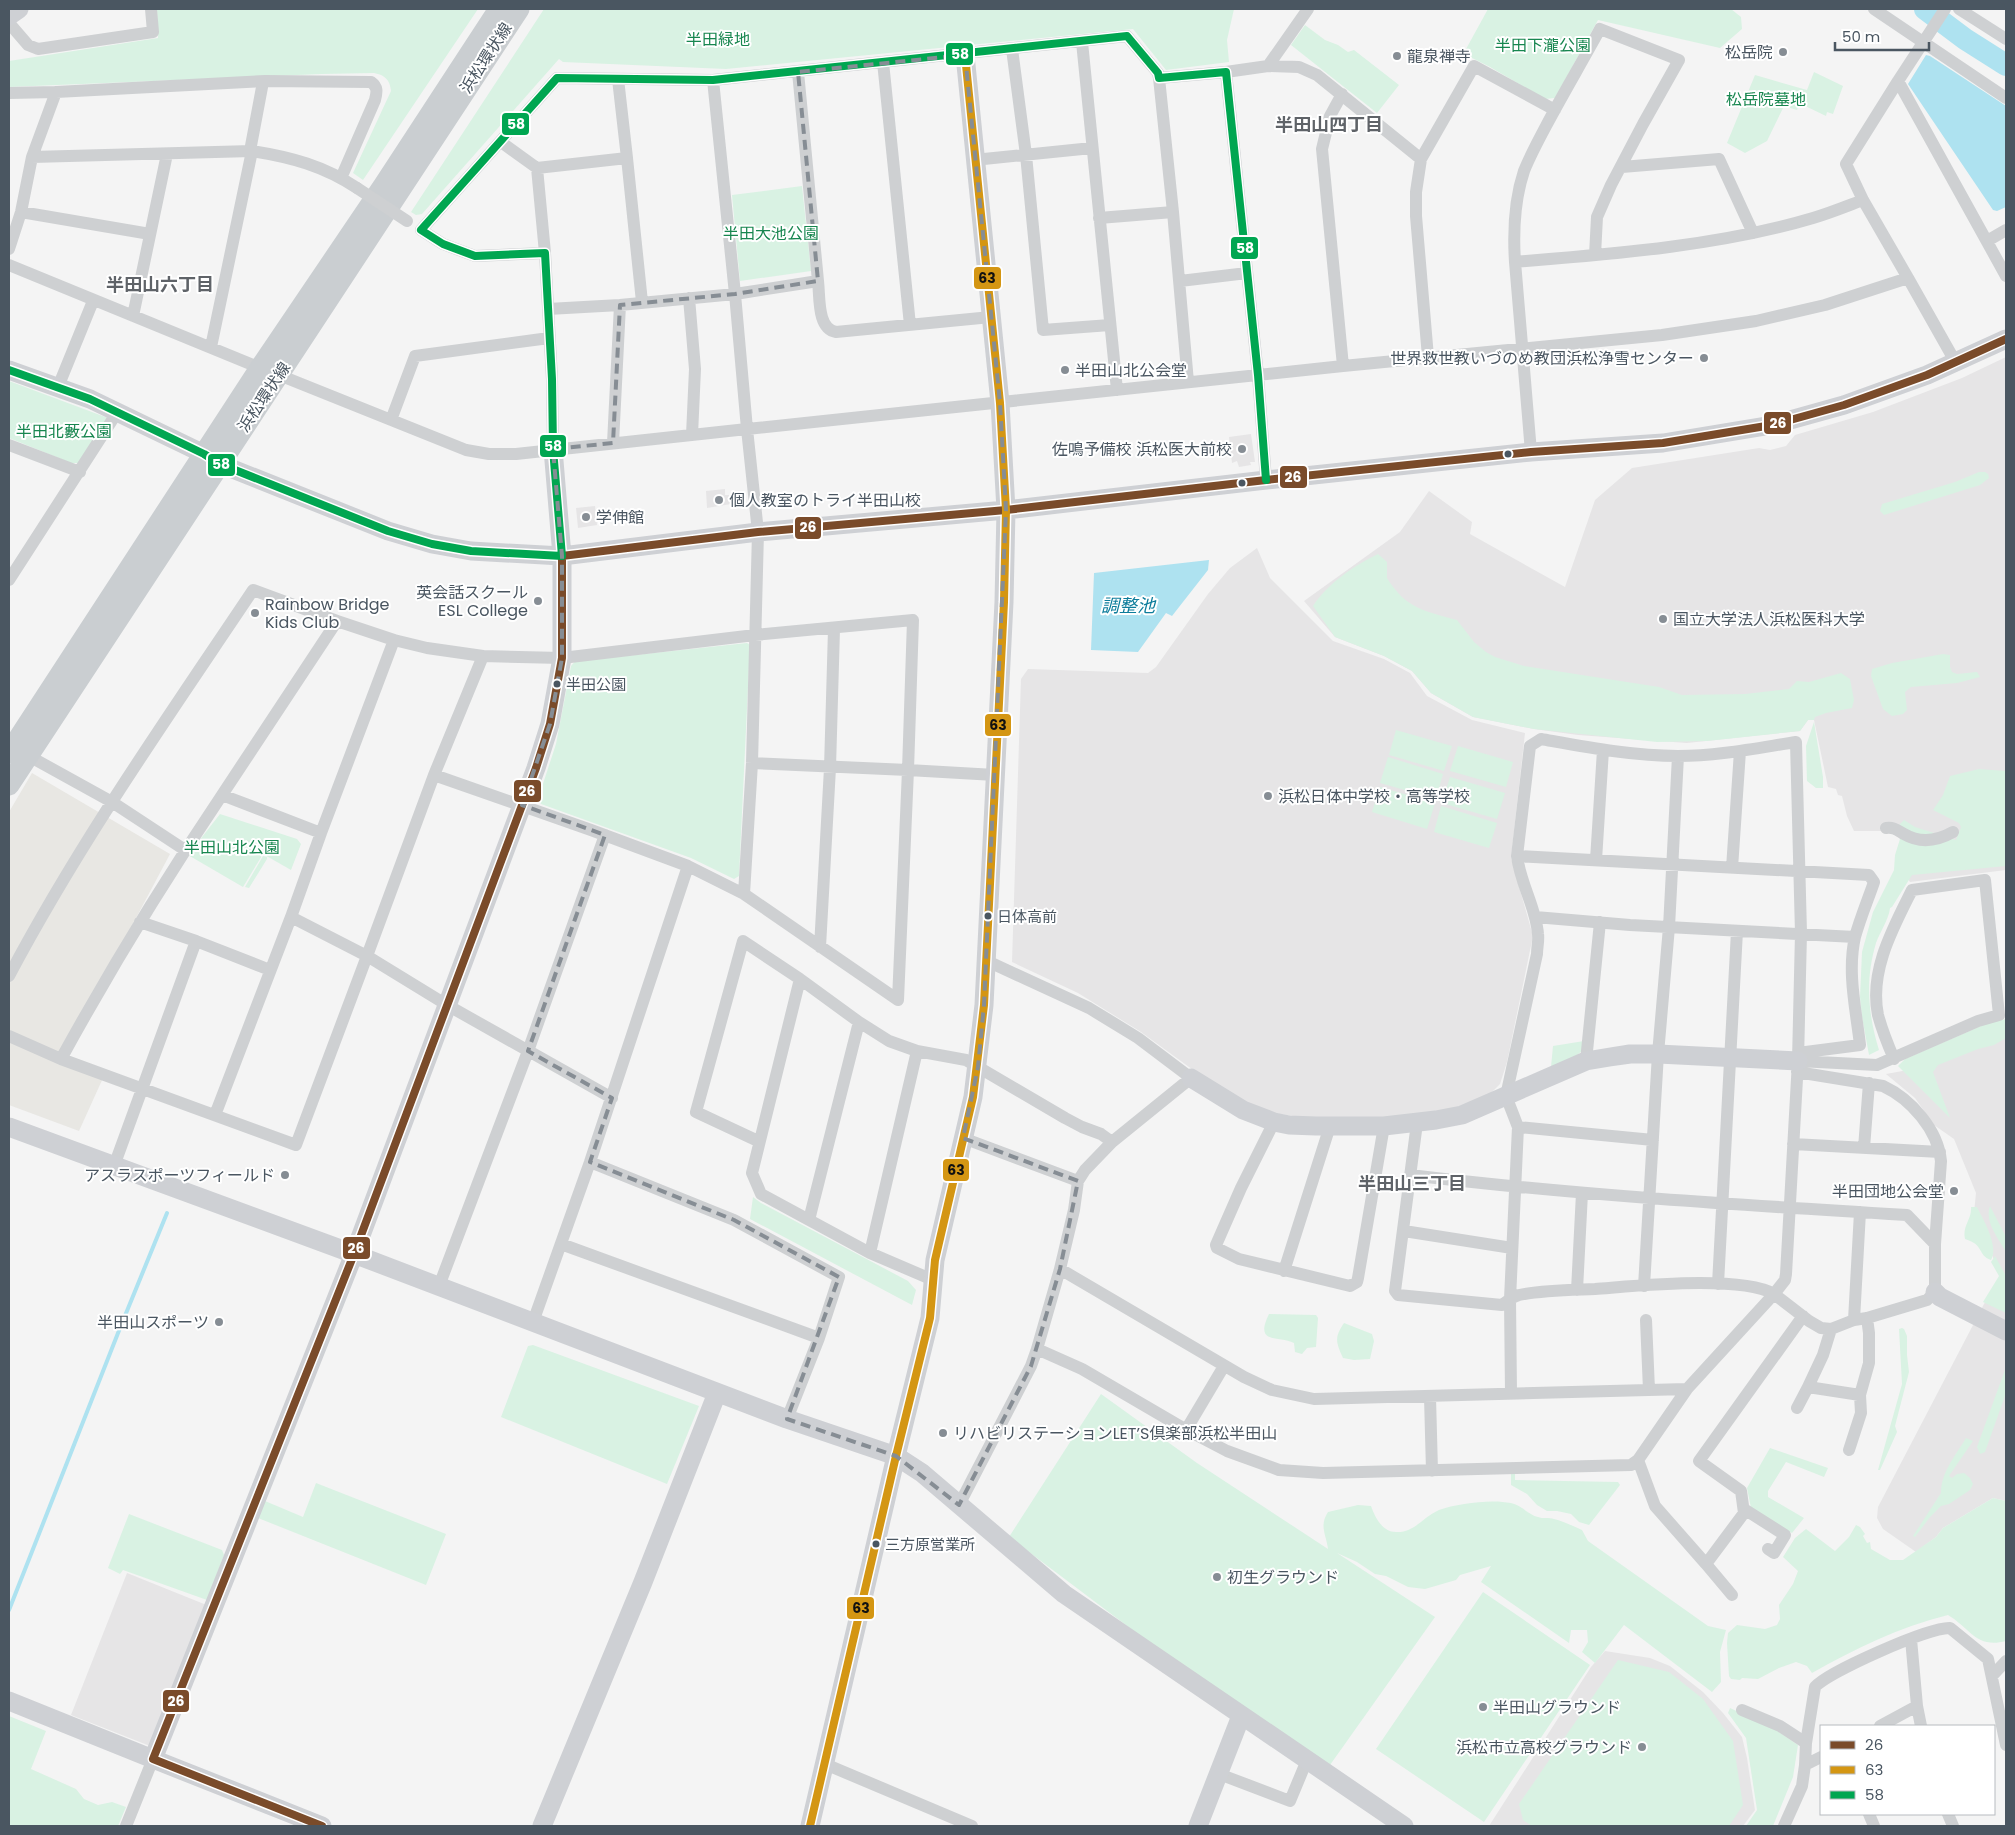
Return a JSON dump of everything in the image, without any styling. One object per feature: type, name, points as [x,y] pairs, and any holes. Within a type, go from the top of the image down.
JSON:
[{"type":"main road","name":"浜松環状線","points":[[270,372],[374,200],[499,9]]},
{"type":"main road","name":"浜松環状線","points":[[9,784],[15,748],[519,9]]},
{"type":"street","points":[[9,16],[19,9]]},
{"type":"street","points":[[9,23],[28,45],[38,49],[153,32],[151,9]]},
{"type":"street","points":[[1268,66],[1308,9]]},
{"type":"street","points":[[1874,9],[1926,38],[2006,98]]},
{"type":"street","points":[[1945,9],[1846,164],[1863,200],[1956,363]]},
{"type":"street","points":[[1959,9],[2006,39]]},
{"type":"street","points":[[1531,452],[1515,262],[1514,222],[1522,180],[1529,160],[1554,110],[1600,29],[1679,60],[1611,185],[1597,217],[1596,255]]},
{"type":"street","points":[[421,230],[557,78],[713,80],[1130,38],[1158,73],[1159,78],[1180,281],[1188,382]]},
{"type":"street","points":[[1082,42],[1117,390]]},
{"type":"street","points":[[1012,49],[1026,155],[1043,330],[1110,325]]},
{"type":"street","points":[[810,1826],[930,1318],[938,1246],[978,1066],[987,961],[1004,602],[1006,510],[1000,403],[974,160],[965,55]]},
{"type":"street","points":[[883,62],[910,325]]},
{"type":"street","points":[[1159,78],[1268,66],[1300,66],[1317,75],[1342,94],[1422,159]]},
{"type":"street","points":[[1428,357],[1416,216],[1416,192],[1422,159],[1474,66],[1554,110]]},
{"type":"street","points":[[798,72],[823,323],[830,331],[836,332],[991,317]]},
{"type":"street","points":[[1226,72],[1258,375],[1266,480]]},
{"type":"street","points":[[618,79],[642,302]]},
{"type":"street","points":[[713,80],[758,532],[752,763],[744,894]]},
{"type":"street","points":[[9,93],[263,82],[366,81],[375,85],[377,89],[375,100],[341,178]]},
{"type":"street","points":[[1898,81],[2006,276]]},
{"type":"street","points":[[211,347],[251,151],[263,82]]},
{"type":"street","points":[[9,249],[21,212],[32,157],[56,92]]},
{"type":"street","points":[[1342,94],[1330,116],[1322,149],[1343,366]]},
{"type":"street","points":[[501,142],[537,168],[627,158]]},
{"type":"street","points":[[974,160],[1092,148]]},
{"type":"street","points":[[32,157],[251,151],[296,158],[316,165],[341,178],[443,244],[474,256],[545,253]]},
{"type":"street","points":[[133,316],[167,154]]},
{"type":"street","points":[[1622,167],[1719,159],[1753,232]]},
{"type":"street","points":[[126,1826],[354,1254],[522,805],[550,724],[562,658],[562,556],[552,449],[552,379],[545,253],[537,168]]},
{"type":"street","points":[[1515,262],[1662,248],[1753,232],[1814,218],[1863,200]]},
{"type":"street","points":[[21,212],[150,234]]},
{"type":"street","points":[[1099,218],[1173,212]]},
{"type":"street","points":[[1987,241],[2006,230]]},
{"type":"street","points":[[9,265],[93,301],[466,450],[481,453],[516,454],[1428,357],[1662,335],[1756,321],[1825,306],[1908,278]]},
{"type":"street","points":[[1180,281],[1247,273]]},
{"type":"street","points":[[548,309],[620,305],[735,294],[818,281]]},
{"type":"street","points":[[689,298],[695,369],[692,435]]},
{"type":"street","points":[[58,387],[93,301]]},
{"type":"street","points":[[613,443],[620,305]]},
{"type":"street","points":[[391,420],[415,356],[549,338]]},
{"type":"street","points":[[9,370],[118,411],[212,459],[388,531],[432,544],[471,551],[562,556],[758,532],[1006,510],[1531,452],[1662,443],[1772,425],[1880,393],[1956,363],[2006,339]]},
{"type":"street","points":[[9,580],[118,411]]},
{"type":"street","points":[[9,445],[80,472]]},
{"type":"street","points":[[9,976],[36,924],[112,802],[253,590],[337,622],[394,640],[427,648],[483,656],[562,658],[756,635],[913,620],[898,1000],[744,894],[688,866],[522,805],[434,776]]},
{"type":"street","points":[[61,1059],[112,966],[185,850],[337,622]]},
{"type":"street","points":[[820,947],[830,768],[834,629]]},
{"type":"street","points":[[215,1115],[394,640]]},
{"type":"street","points":[[9,1036],[61,1059],[296,1145],[434,776],[483,656]]},
{"type":"street","points":[[1037,1349],[1082,1369],[1186,1430],[1227,1451],[1279,1470],[1323,1473],[1432,1471],[1631,1465],[1638,1460],[1687,1389],[1774,1294],[1786,1274],[1798,1062],[1800,933],[1796,742],[1740,751],[1678,756],[1603,750],[1541,739],[1530,746],[1517,856],[1518,869],[1535,917],[1538,934],[1537,954],[1506,1096],[1518,1127],[1510,1299],[1511,1394]]},
{"type":"street","points":[[15,748],[112,802],[185,850]]},
{"type":"street","points":[[1596,860],[1603,750]]},
{"type":"street","points":[[1732,868],[1740,751]]},
{"type":"street","points":[[1644,1286],[1658,1054],[1669,927],[1678,756]]},
{"type":"street","points":[[752,763],[995,775]]},
{"type":"street","points":[[222,795],[321,833]]},
{"type":"street","points":[[1886,828],[1893,827],[1916,840],[1940,839],[1953,832]]},
{"type":"street","points":[[439,1286],[528,1052],[605,836]]},
{"type":"street","points":[[1517,856],[1869,875],[1874,882],[1855,937],[1852,974],[1860,1045],[1798,1062]]},
{"type":"street","points":[[533,1322],[612,1098],[688,866]]},
{"type":"street","points":[[987,961],[1089,1008],[1138,1038],[1191,1078],[1243,1110],[1274,1122],[1288,1125],[1384,1126],[1417,1123],[1462,1114],[1586,1061],[1630,1054],[1877,1065],[1894,1059],[1978,1021],[1999,1015],[1986,880],[1912,890],[1901,911],[1886,942],[1880,966],[1877,992],[1878,1014],[1894,1059]]},
{"type":"street","points":[[291,917],[367,956],[528,1052],[612,1098]]},
{"type":"street","points":[[1535,917],[1669,927],[1855,937]]},
{"type":"street","points":[[140,922],[196,940],[270,970]]},
{"type":"street","points":[[1586,1061],[1600,922]]},
{"type":"street","points":[[1718,1284],[1737,931]]},
{"type":"street","points":[[114,1166],[196,940]]},
{"type":"street","points":[[758,1141],[696,1112],[743,941],[800,979],[858,1022],[889,1041],[917,1051],[966,1060],[1065,1118],[1101,1134],[1112,1142]]},
{"type":"street","points":[[800,979],[758,1141],[752,1174],[761,1194],[870,1253],[933,1280]]},
{"type":"street","points":[[809,1220],[858,1022]]},
{"type":"street","points":[[870,1253],[917,1051]]},
{"type":"street","points":[[1417,1123],[1395,1291],[1398,1295],[1502,1305],[1516,1296],[1540,1292],[1644,1286],[1718,1284],[1748,1286],[1766,1289],[1822,1328],[1831,1329],[1927,1300],[1935,1292],[1935,1244],[1940,1152],[1933,1135],[1915,1109],[1895,1091],[1798,1062]]},
{"type":"street","points":[[959,1505],[1031,1366],[1060,1269],[1074,1210],[1078,1181],[1085,1170],[1112,1142],[1191,1078]]},
{"type":"street","points":[[1864,1148],[1869,1083]]},
{"type":"street","points":[[1274,1122],[1241,1188],[1216,1245],[1217,1248],[1240,1259],[1350,1286],[1357,1282],[1384,1126]]},
{"type":"street","points":[[1284,1271],[1330,1126]]},
{"type":"street","points":[[9,1127],[439,1286],[787,1420],[896,1456],[914,1466],[1064,1594],[1404,1826]]},
{"type":"street","points":[[1518,1127],[1653,1140]]},
{"type":"street","points":[[963,1138],[1078,1181]]},
{"type":"street","points":[[1793,1144],[1940,1152]]},
{"type":"street","points":[[590,1162],[734,1220],[839,1277],[819,1338],[787,1420]]},
{"type":"street","points":[[1410,1175],[1516,1188],[1650,1199],[1907,1215],[1935,1244]]},
{"type":"street","points":[[1577,1290],[1582,1193]]},
{"type":"street","points":[[1856,1442],[1861,1413],[1860,1395],[1870,1356],[1861,1319],[1860,1212]]},
{"type":"street","points":[[1404,1232],[1512,1248]]},
{"type":"street","points":[[561,1244],[819,1338]]},
{"type":"street","points":[[1060,1269],[1224,1366],[1272,1390],[1314,1399],[1687,1389]]},
{"type":"street","points":[[1935,1292],[1940,1297],[2006,1331]]},
{"type":"street","points":[[1706,1564],[1744,1513],[1744,1509],[1741,1491],[1699,1461],[1803,1316]]},
{"type":"street","points":[[1646,1320],[1649,1390]]},
{"type":"street","points":[[1797,1408],[1823,1355],[1831,1329]]},
{"type":"street","points":[[1186,1430],[1224,1366]]},
{"type":"street","points":[[1808,1386],[1860,1395]]},
{"type":"street","points":[[542,1826],[643,1582],[717,1393]]},
{"type":"street","points":[[1430,1396],[1432,1471]]},
{"type":"street","points":[[1638,1460],[1655,1506],[1732,1595]]},
{"type":"street","points":[[1744,1509],[1785,1535],[1774,1553],[1768,1549]]},
{"type":"street","points":[[1784,1826],[1802,1786],[1813,1692],[1817,1685],[1865,1659],[1911,1639],[1943,1628],[1950,1628],[1988,1659],[2006,1745]]},
{"type":"street","points":[[1911,1639],[1920,1725]]},
{"type":"street","points":[[1992,1676],[2006,1661]]},
{"type":"street","points":[[9,1702],[322,1826]]},
{"type":"street","points":[[1882,1725],[1917,1706]]},
{"type":"street","points":[[1742,1710],[1780,1726],[1806,1743]]},
{"type":"street","points":[[1198,1826],[1241,1716]]},
{"type":"street","points":[[1805,1765],[1820,1758]]},
{"type":"street","points":[[1219,1774],[1290,1801],[1307,1760]]},
{"type":"street","points":[[825,1764],[972,1826]]},
{"type":"highlighted area","points":[[965,55],[1000,403],[1006,510],[984,1005],[978,1067],[963,1138],[1078,1181],[1060,1269],[1031,1366],[959,1505],[896,1456],[787,1419],[839,1277],[734,1220],[590,1162],[612,1098],[528,1051],[605,835],[522,805],[550,724],[562,658],[562,556],[553,449],[613,443],[620,305],[735,294],[818,281],[798,72]]},
{"type":"shaded area","name":"国立大学法人浜松医科大学","points":[[2006,357],[2006,870],[1910,882],[1903,871],[1907,841],[1889,831],[1854,831],[1847,816],[1842,796],[1838,795],[1836,789],[1828,787],[1814,720],[1808,720],[1800,731],[1687,743],[1578,735],[1534,729],[1473,717],[1431,693],[1412,671],[1384,656],[1335,637],[1304,601],[1400,532],[1429,491],[1472,522],[1470,534],[1565,587],[1595,500],[1632,468],[1759,448],[1770,450],[1786,446],[1795,435],[1873,412],[1962,378]]},
{"type":"shaded area","name":"佐鳴予備校 浜松医大前校","points":[[1251,434],[1255,462],[1250,462],[1251,465],[1239,467],[1237,461],[1232,463],[1229,437]]},
{"type":"shaded area","name":"個人教室のトライ半田山校","points":[[725,489],[725,495],[731,495],[731,504],[707,508],[706,491]]},
{"type":"shaded area","name":"学伸館","points":[[595,506],[597,525],[578,528],[576,508]]},
{"type":"shaded area","name":"浜松日体中学校・高等学校","points":[[1257,548],[1270,578],[1333,641],[1384,659],[1410,673],[1427,696],[1472,720],[1525,733],[1511,858],[1533,936],[1507,1062],[1500,1084],[1488,1096],[1439,1114],[1323,1121],[1274,1113],[1237,1102],[1141,1032],[1078,993],[1012,962],[1021,679],[1028,669],[1148,673],[1156,667],[1208,594],[1230,568]]},
{"type":"shaded area","points":[[32,773],[170,854],[60,1061],[103,1078],[79,1131],[9,1105],[9,812]]},
{"type":"shaded area","points":[[2006,1025],[2006,1501],[1993,1498],[1943,1528],[1936,1537],[1916,1552],[1883,1529],[1877,1518],[1878,1507],[1984,1304],[2001,1276],[1974,1213],[1976,1193],[1954,1139],[1934,1125],[1915,1098],[1886,1074],[1908,1070]]},
{"type":"shaded area","points":[[127,1573],[209,1606],[150,1746],[71,1715]]},
{"type":"shaded area","name":"浜松市立高校グラウンド","points":[[1605,1651],[1650,1658],[1670,1666],[1703,1692],[1742,1737],[1755,1810],[1743,1826],[1489,1826],[1591,1667]]},
{"type":"green space","points":[[157,9],[478,9],[363,180],[353,173],[391,91],[388,81],[378,74],[322,74],[9,87],[9,61],[158,38]]},
{"type":"green space","name":"半田緑地","points":[[544,9],[1234,9],[1227,40],[1229,62],[1166,70],[1133,29],[726,69],[563,62],[559,59],[422,214],[416,215],[411,212]]},
{"type":"green space","name":"半田下瀧公園","points":[[1488,9],[1731,9],[1741,17],[1742,29],[1720,48],[1598,20],[1555,98],[1545,99],[1468,56],[1466,49]]},
{"type":"green space","points":[[1305,25],[1325,40],[1338,45],[1348,52],[1354,50],[1399,85],[1377,113],[1291,45]]},
{"type":"green space","name":"松岳院墓地","points":[[1814,72],[1843,86],[1833,114],[1827,112],[1826,116],[1799,103],[1797,110],[1784,106],[1767,141],[1745,153],[1727,143],[1755,75],[1807,90]]},
{"type":"green space","name":"半田大池公園","points":[[802,186],[811,271],[740,281],[732,195]]},
{"type":"green space","name":"半田北藪公園","points":[[9,381],[108,418],[81,463],[71,463],[9,438]]},
{"type":"green space","points":[[1979,472],[1985,472],[1989,478],[1980,485],[1884,515],[1880,511],[1882,504],[1955,482]]},
{"type":"green space","points":[[1378,554],[1387,562],[1387,578],[1401,596],[1409,603],[1426,611],[1457,620],[1474,642],[1495,657],[1524,666],[1659,687],[1682,695],[1745,694],[1789,689],[1797,681],[1809,682],[1841,673],[1850,679],[1854,700],[1852,708],[1826,713],[1815,717],[1814,720],[1808,720],[1800,731],[1707,741],[1657,742],[1534,729],[1473,717],[1431,693],[1412,671],[1384,656],[1335,637],[1313,606],[1326,590],[1342,576]]},
{"type":"green space","name":"半田公園","points":[[747,643],[750,645],[739,876],[734,879],[691,858],[541,804],[538,799],[556,744],[571,666],[577,659],[626,656]]},
{"type":"green space","points":[[1943,654],[1950,655],[1952,672],[1957,674],[1977,672],[1980,677],[1957,683],[1911,687],[1905,692],[1907,710],[1903,714],[1892,716],[1883,709],[1871,676],[1872,669],[1892,663]]},
{"type":"green space","points":[[1814,722],[1823,788],[1816,788],[1807,781],[1806,746]]},
{"type":"green space","points":[[1396,730],[1452,746],[1444,771],[1389,755]]},
{"type":"green space","points":[[1458,746],[1513,762],[1506,787],[1450,771]]},
{"type":"green space","points":[[1388,757],[1443,774],[1436,799],[1380,783]]},
{"type":"green space","points":[[1979,769],[2006,771],[2006,866],[1912,875],[1890,908],[1876,943],[1870,970],[1869,997],[1872,1023],[1879,1050],[1869,1055],[1860,997],[1862,952],[1873,912],[1894,870],[1895,855],[1900,839],[1897,827],[1904,820],[1915,827],[1956,840],[1961,827],[1959,823],[1933,810],[1943,795],[1950,776]]},
{"type":"green space","points":[[1450,777],[1505,793],[1497,819],[1442,803]]},
{"type":"green space","points":[[1380,787],[1435,803],[1427,829],[1372,812]]},
{"type":"green space","points":[[1441,806],[1497,823],[1489,848],[1434,832]]},
{"type":"green space","name":"半田山北公園","points":[[220,814],[297,839],[301,844],[291,870],[263,854],[243,887],[188,855]]},
{"type":"green space","points":[[263,856],[267,857],[267,859],[249,888],[245,887]]},
{"type":"green space","points":[[2006,1019],[2006,1038],[1994,1045],[1978,1049],[1938,1065],[1933,1072],[1950,1118],[1898,1066],[1905,1059],[1988,1023]]},
{"type":"green space","points":[[1584,1041],[1583,1050],[1575,1057],[1551,1067],[1553,1046]]},
{"type":"green space","points":[[753,1197],[908,1281],[916,1290],[912,1305],[750,1219]]},
{"type":"green space","points":[[1990,1206],[2006,1237],[2006,1252],[1991,1224],[1989,1218]]},
{"type":"green space","points":[[1971,1207],[1977,1207],[1987,1226],[1993,1248],[1991,1260],[1984,1255],[1976,1244],[1965,1239],[1964,1234]]},
{"type":"green space","points":[[1995,1256],[2006,1276],[2006,1313],[1983,1302],[1999,1276],[1991,1262]]},
{"type":"green space","points":[[1269,1314],[1316,1315],[1318,1318],[1316,1347],[1307,1348],[1302,1354],[1295,1352],[1294,1343],[1266,1335],[1264,1330]]},
{"type":"green space","points":[[1344,1323],[1372,1334],[1374,1341],[1370,1359],[1354,1360],[1343,1358],[1337,1336]]},
{"type":"green space","points":[[1902,1328],[1907,1336],[1909,1372],[1895,1426],[1897,1432],[1880,1470],[1878,1470],[1902,1384],[1899,1329]]},
{"type":"green space","points":[[533,1345],[699,1406],[667,1484],[501,1417],[528,1346]]},
{"type":"green space","points":[[2006,1367],[2006,1393],[1985,1452],[1980,1454],[1977,1447]]},
{"type":"green space","name":"初生グラウンド","points":[[1101,1394],[1197,1463],[1328,1549],[1324,1522],[1328,1512],[1358,1505],[1371,1506],[1383,1527],[1396,1532],[1408,1530],[1439,1510],[1456,1505],[1494,1501],[1515,1504],[1540,1518],[1557,1520],[1582,1530],[1588,1541],[1708,1626],[1726,1630],[1720,1652],[1721,1682],[1712,1692],[1624,1625],[1595,1663],[1582,1652],[1588,1642],[1587,1630],[1571,1630],[1569,1643],[1481,1582],[1491,1566],[1460,1575],[1456,1580],[1425,1589],[1408,1587],[1386,1576],[1375,1574],[1357,1562],[1337,1553],[1435,1617],[1330,1765],[1171,1659],[1009,1537]]},
{"type":"green space","points":[[1966,1438],[1973,1441],[1949,1476],[1952,1478],[1957,1474],[1964,1473],[1973,1484],[1970,1490],[1949,1504],[1941,1506],[1915,1537],[1913,1536],[1941,1493],[1946,1471]]},
{"type":"green space","points":[[1770,1448],[1828,1468],[1824,1477],[1786,1462],[1768,1491],[1768,1497],[1804,1518],[1792,1533],[1751,1508],[1747,1488]]},
{"type":"green space","points":[[1511,1474],[1515,1474],[1515,1480],[1618,1482],[1620,1485],[1589,1525],[1579,1522],[1571,1514],[1547,1511],[1537,1505],[1527,1494],[1511,1485]]},
{"type":"green space","points":[[316,1483],[446,1534],[426,1585],[258,1518],[265,1501],[303,1517]]},
{"type":"green space","points":[[1993,1498],[2006,1501],[2006,1641],[1996,1643],[1980,1640],[1948,1615],[1912,1626],[1878,1640],[1812,1673],[1807,1666],[1796,1662],[1758,1679],[1731,1679],[1729,1676],[1728,1633],[1737,1625],[1765,1629],[1777,1625],[1780,1619],[1779,1605],[1793,1584],[1798,1571],[1783,1557],[1795,1538],[1806,1529],[1835,1551],[1849,1537],[1856,1525],[1865,1534],[1863,1536],[1867,1543],[1870,1542],[1871,1549],[1890,1560],[1903,1560],[1936,1537],[1943,1528]]},
{"type":"green space","points":[[129,1514],[222,1550],[224,1555],[207,1600],[123,1570],[120,1574],[108,1568]]},
{"type":"green space","name":"半田山グラウンド","points":[[1483,1592],[1590,1665],[1484,1822],[1376,1749]]},
{"type":"green space","name":"浜松市立高校グラウンド","points":[[1618,1660],[1669,1672],[1703,1699],[1733,1741],[1743,1805],[1729,1826],[1532,1826],[1523,1820],[1519,1804]]},
{"type":"green space","points":[[1730,1708],[1773,1728],[1798,1745],[1793,1777],[1773,1826],[1746,1826],[1757,1810],[1746,1738],[1728,1713]]},
{"type":"green space","points":[[9,1716],[46,1731],[31,1769],[76,1789],[84,1799],[98,1805],[112,1802],[126,1807],[118,1826],[9,1826]]},
{"type":"water","points":[[1926,55],[2006,106],[2006,207],[1997,211],[1993,210],[1908,84]]},
{"type":"water","name":"調整池","points":[[1209,560],[1208,570],[1172,616],[1166,613],[1138,652],[1091,650],[1094,573]]},
{"type":"waterway","points":[[1925,9],[1965,39],[2006,65]]},
{"type":"waterway","points":[[9,1610],[167,1213]]},
{"type":"transit line","name":"58","points":[[9,370],[90,399],[204,454],[220,464],[388,531],[432,544],[471,551],[562,556],[553,449],[552,379],[545,253],[475,256],[443,244],[421,230],[557,78],[713,80],[1127,36],[1158,73],[1159,78],[1226,72],[1258,375],[1266,480]]},
{"type":"transit line","name":"63","points":[[810,1826],[930,1318],[935,1260],[973,1097],[984,1005],[1004,602],[1006,510],[1000,403],[965,55]]},
{"type":"transit line","name":"26","points":[[322,1826],[153,1759],[354,1254],[536,768],[550,724],[562,658],[562,556],[758,532],[1006,510],[1531,452],[1663,443],[1772,425],[1844,405],[1927,375],[2006,339]]},
{"type":"place","name":"松岳院","points":[[1783,52]]},
{"type":"place","name":"龍泉禅寺","points":[[1397,56]]},
{"type":"place","name":"世界救世教いづのめ教団浜松浄雪センター","points":[[1704,358]]},
{"type":"place","name":"半田山北公会堂","points":[[1065,370]]},
{"type":"place","name":"佐鳴予備校 浜松医大前校","points":[[1242,449]]},
{"type":"place","name":"個人教室のトライ半田山校","points":[[719,500]]},
{"type":"place","name":"学伸館","points":[[586,517]]},
{"type":"place","name":"英会話スクール ESL College","points":[[538,601]]},
{"type":"place","name":"Rainbow Bridge Kids Club","points":[[255,613]]},
{"type":"place","name":"国立大学法人浜松医科大学","points":[[1663,619]]},
{"type":"place","name":"半田公園","points":[[557,684]]},
{"type":"place","name":"浜松日体中学校・高等学校","points":[[1268,796]]},
{"type":"place","name":"日体高前","points":[[988,916]]},
{"type":"place","name":"アスラスポーツフィールド","points":[[285,1175]]},
{"type":"place","name":"半田団地公会堂","points":[[1954,1191]]},
{"type":"place","name":"半田山スポーツ","points":[[219,1322]]},
{"type":"place","name":"リハビリステーションLET’S倶楽部浜松半田山","points":[[943,1433]]},
{"type":"place","name":"三方原営業所","points":[[876,1544]]},
{"type":"place","name":"初生グラウンド","points":[[1217,1577]]},
{"type":"place","name":"半田山グラウンド","points":[[1483,1707]]},
{"type":"place","name":"浜松市立高校グラウンド","points":[[1642,1747]]},
{"type":"district","name":"半田山四丁目","points":[[1329,124]]},
{"type":"district","name":"半田山六丁目","points":[[160,284]]},
{"type":"district","name":"半田山三丁目","points":[[1412,1183]]}]
